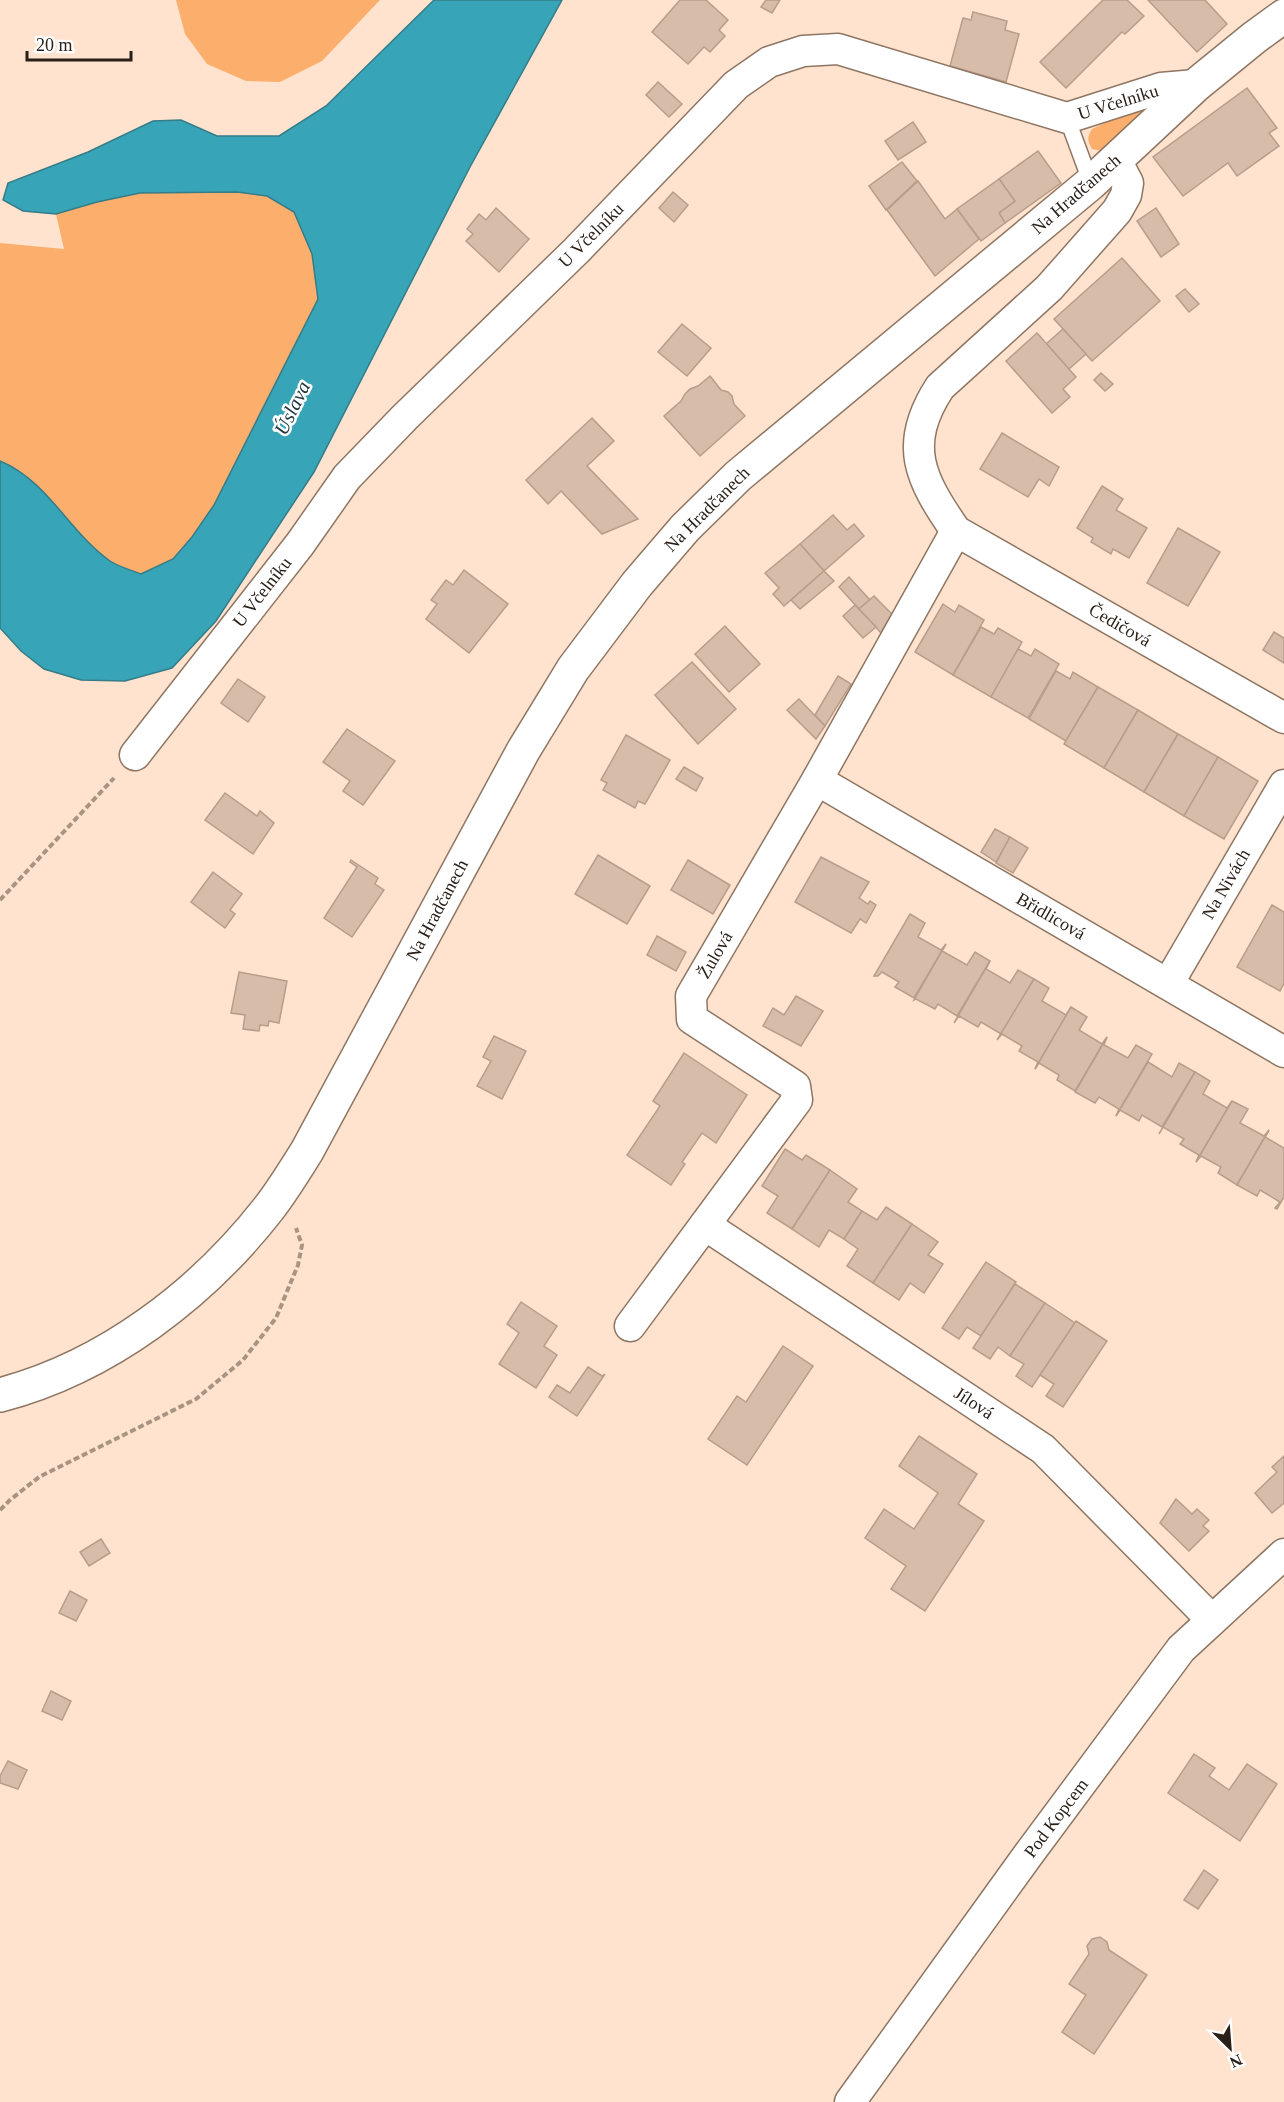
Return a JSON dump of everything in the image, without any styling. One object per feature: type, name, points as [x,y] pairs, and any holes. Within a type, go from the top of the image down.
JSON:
[{"type":"street","name":"Na Hradčanech","points":[[0,1395],[18,1391],[82,1364],[131,1336],[176,1304],[223,1261],[270,1208],[307,1151],[523,751],[573,669],[636,584],[685,528],[738,476],[1091,183],[1196,86],[1255,36],[1284,16]]},
{"type":"street","name":"U Včelníku","points":[[135,755],[300,544],[347,477],[601,225],[736,85],[769,62],[803,51],[838,49],[1067,118],[1161,88],[1196,86]]},
{"type":"street","points":[[956,531],[933,498],[921,468],[918,446],[920,429],[928,406],[940,387],[1049,288],[1117,210],[1126,195],[1128,183],[1116,160]]},
{"type":"street","name":"Čedičová","points":[[956,531],[1284,718]]},
{"type":"street","name":"Žulová","points":[[630,1326],[797,1100],[795,1086],[692,1019],[691,996],[817,780],[956,531]]},
{"type":"street","name":"Břidlicová","points":[[817,780],[1284,1052]]},
{"type":"street","name":"Na Nivách","points":[[1168,984],[1284,784]]},
{"type":"street","name":"Jílová","points":[[705,1225],[1043,1449],[1212,1620]]},
{"type":"street","name":"Pod Kopcem","points":[[850,2102],[1028,1855],[1182,1649],[1284,1554]]},
{"type":"lane","points":[[1067,118],[1091,183]]},
{"type":"path","points":[[0,900],[135,755]]},
{"type":"path","points":[[0,1510],[9,1500],[39,1477],[196,1399],[243,1360],[276,1318],[298,1265],[302,1245],[296,1228],[270,1208]]},
{"type":"shaded area","points":[[176,0],[380,0],[322,61],[280,82],[246,81],[207,64],[185,34]]},
{"type":"shaded area","points":[[1154,102],[1102,151],[1092,149],[1088,139],[1092,129]]},
{"type":"shaded area","points":[[237,192],[267,196],[294,212],[312,254],[318,299],[214,505],[192,537],[173,559],[141,574],[121,567],[95,549],[32,481],[0,461],[0,243],[64,249],[56,214],[140,193]]},
{"type":"water","name":"Úslava","points":[[434,0],[562,0],[470,167],[314,472],[216,621],[172,668],[125,681],[81,680],[44,669],[21,651],[0,628],[0,461],[32,481],[82,536],[110,561],[141,574],[173,559],[192,537],[214,505],[318,299],[312,254],[294,212],[267,196],[237,192],[140,193],[56,214],[23,211],[3,200],[8,183],[88,152],[153,121],[181,120],[217,136],[279,136],[326,106]]},
{"type":"building","points":[[680,0],[706,0],[728,20],[719,30],[725,36],[710,52],[704,47],[688,64],[652,32]]},
{"type":"building","points":[[766,0],[780,0],[772,13],[761,7]]},
{"type":"building","points":[[1103,0],[1127,0],[1144,16],[1125,34],[1122,32],[1066,88],[1040,62]]},
{"type":"building","points":[[1148,0],[1205,0],[1227,24],[1197,52]]},
{"type":"building","points":[[973,12],[1007,21],[1005,30],[1019,34],[1006,82],[950,66],[963,18],[971,20]]},
{"type":"building","points":[[658,82],[682,104],[669,117],[646,95]]},
{"type":"building","points":[[1247,88],[1277,128],[1269,133],[1279,146],[1237,176],[1228,163],[1183,196],[1153,157]]},
{"type":"building","points":[[913,122],[926,142],[898,160],[885,141]]},
{"type":"building","points":[[1038,151],[1061,183],[1005,223],[999,213],[1015,201],[999,179]]},
{"type":"building","points":[[902,162],[917,181],[886,210],[869,186]]},
{"type":"building","points":[[999,179],[1015,201],[999,213],[1005,223],[981,241],[957,209]]},
{"type":"building","points":[[918,181],[945,219],[957,209],[979,239],[935,276],[887,210]]},
{"type":"building","points":[[673,192],[688,205],[674,222],[659,208]]},
{"type":"building","points":[[496,208],[529,239],[499,272],[466,241],[473,234],[467,229],[479,214],[486,220]]},
{"type":"building","points":[[1156,208],[1179,244],[1161,257],[1137,221]]},
{"type":"building","points":[[1122,258],[1160,301],[1092,361],[1054,319]]},
{"type":"building","points":[[1185,289],[1199,304],[1189,312],[1176,296]]},
{"type":"building","points":[[682,324],[711,348],[687,376],[658,352]]},
{"type":"building","points":[[1063,329],[1086,354],[1069,369],[1046,344]]},
{"type":"building","points":[[1037,333],[1076,377],[1063,389],[1070,397],[1052,413],[1006,361]]},
{"type":"building","points":[[1101,373],[1113,384],[1105,391],[1094,380]]},
{"type":"building","points":[[710,376],[721,390],[732,396],[734,404],[745,416],[700,456],[664,416],[681,401],[690,389],[698,386]]},
{"type":"building","points":[[592,418],[614,441],[587,466],[638,519],[602,534],[561,491],[548,504],[526,480]]},
{"type":"building","points":[[1002,433],[1059,467],[1049,486],[1039,479],[1028,497],[980,469]]},
{"type":"building","points":[[1102,486],[1123,499],[1116,510],[1147,528],[1129,558],[1113,549],[1111,554],[1091,542],[1093,538],[1077,528]]},
{"type":"building","points":[[833,515],[847,530],[854,524],[864,536],[824,571],[800,544]]},
{"type":"building","points":[[1178,528],[1220,552],[1188,606],[1147,583]]},
{"type":"building","points":[[800,544],[824,571],[784,606],[773,594],[779,588],[765,573]]},
{"type":"building","points":[[464,570],[508,604],[469,653],[426,619],[437,604],[431,600],[446,580],[453,585]]},
{"type":"building","points":[[824,571],[834,581],[800,609],[791,600]]},
{"type":"building","points":[[849,577],[870,600],[859,609],[839,587]]},
{"type":"building","points":[[874,596],[892,614],[881,633],[859,609]]},
{"type":"building","points":[[943,604],[955,612],[959,605],[984,620],[953,675],[915,652]]},
{"type":"building","points":[[855,605],[876,627],[863,638],[843,616]]},
{"type":"building","points":[[725,626],[760,664],[729,692],[695,654]]},
{"type":"building","points":[[981,627],[994,634],[998,628],[1022,642],[991,697],[953,675]]},
{"type":"building","points":[[1274,632],[1284,638],[1284,663],[1263,650]]},
{"type":"building","points":[[1018,649],[1031,656],[1035,649],[1059,664],[1028,718],[991,697]]},
{"type":"building","points":[[692,662],[736,709],[698,744],[655,695]]},
{"type":"building","points":[[1056,671],[1070,679],[1073,672],[1098,687],[1066,741],[1029,719]]},
{"type":"building","points":[[838,676],[851,684],[825,726],[815,715]]},
{"type":"building","points":[[238,679],[265,697],[248,722],[221,703]]},
{"type":"building","points":[[1098,687],[1138,710],[1104,768],[1064,744]]},
{"type":"building","points":[[799,699],[825,726],[816,739],[787,710]]},
{"type":"building","points":[[1138,710],[1178,734],[1144,792],[1104,768]]},
{"type":"building","points":[[347,729],[395,761],[363,805],[343,791],[350,781],[323,762]]},
{"type":"building","points":[[1178,734],[1218,757],[1184,816],[1144,792]]},
{"type":"building","points":[[626,735],[670,760],[645,804],[638,801],[635,808],[603,790],[607,783],[601,780]]},
{"type":"building","points":[[1218,757],[1258,781],[1224,839],[1184,816]]},
{"type":"building","points":[[684,767],[703,778],[696,791],[676,779]]},
{"type":"building","points":[[225,793],[257,816],[260,811],[274,823],[253,854],[205,820]]},
{"type":"building","points":[[995,829],[1010,837],[996,862],[981,852]]},
{"type":"building","points":[[1010,837],[1028,848],[1013,873],[996,863]]},
{"type":"building","points":[[598,855],[650,886],[627,924],[575,894]]},
{"type":"building","points":[[821,857],[869,882],[859,898],[868,904],[870,901],[876,905],[866,923],[860,919],[851,933],[795,902]]},
{"type":"building","points":[[351,860],[378,878],[375,884],[384,890],[352,937],[324,918],[357,867],[350,862]]},
{"type":"building","points":[[688,860],[730,885],[713,914],[671,890]]},
{"type":"building","points":[[213,872],[242,894],[230,910],[235,914],[225,928],[191,902]]},
{"type":"building","points":[[1272,905],[1284,912],[1284,983],[1280,991],[1237,967]]},
{"type":"building","points":[[910,914],[925,923],[918,937],[941,950],[946,944],[914,998],[895,987],[899,982],[882,972],[874,976]]},
{"type":"building","points":[[657,936],[686,952],[676,971],[647,955]]},
{"type":"building","points":[[942,951],[967,965],[975,952],[990,961],[957,1016],[938,1004],[935,1009],[914,1000]]},
{"type":"building","points":[[990,961],[986,969],[1010,983],[1018,970],[1034,979],[1001,1034],[981,1022],[978,1027],[959,1016],[954,1023]]},
{"type":"building","points":[[239,972],[287,981],[279,1023],[269,1021],[268,1026],[260,1025],[259,1031],[243,1029],[245,1015],[231,1013]]},
{"type":"building","points":[[1034,979],[1049,988],[1042,1001],[1066,1015],[1071,1007],[1035,1069],[1038,1062],[1019,1051],[1022,1046],[1002,1034],[997,1040]]},
{"type":"building","points":[[796,996],[823,1011],[801,1046],[763,1026],[773,1008],[784,1015]]},
{"type":"building","points":[[1071,1007],[1087,1017],[1079,1030],[1102,1044],[1107,1037],[1075,1091],[1057,1080],[1059,1075],[1039,1063],[1035,1069]]},
{"type":"building","points":[[494,1036],[526,1051],[502,1099],[477,1086],[491,1061],[483,1057]]},
{"type":"building","points":[[1107,1037],[1104,1045],[1128,1058],[1136,1045],[1152,1054],[1116,1116],[1119,1109],[1099,1097],[1095,1103],[1075,1092]]},
{"type":"building","points":[[684,1053],[747,1095],[716,1143],[702,1133],[682,1162],[685,1164],[671,1185],[627,1155],[660,1106],[653,1101]]},
{"type":"building","points":[[1148,1062],[1172,1077],[1179,1063],[1195,1072],[1162,1127],[1142,1115],[1139,1121],[1120,1110],[1116,1116]]},
{"type":"building","points":[[1195,1072],[1210,1081],[1203,1094],[1227,1108],[1232,1101],[1196,1162],[1199,1155],[1180,1144],[1184,1139],[1163,1127]]},
{"type":"building","points":[[1232,1101],[1248,1109],[1240,1123],[1264,1136],[1269,1130],[1237,1185],[1218,1173],[1221,1167],[1201,1156],[1196,1162]]},
{"type":"building","points":[[1269,1130],[1265,1137],[1284,1148],[1284,1197],[1277,1209],[1275,1208],[1280,1202],[1260,1190],[1257,1196],[1237,1185]]},
{"type":"building","points":[[785,1149],[802,1160],[806,1155],[830,1170],[792,1229],[767,1213],[778,1196],[762,1186]]},
{"type":"building","points":[[830,1170],[857,1189],[848,1202],[862,1211],[844,1239],[829,1230],[819,1247],[792,1229]]},
{"type":"building","points":[[886,1207],[912,1224],[873,1283],[847,1266],[858,1249],[844,1239],[862,1211],[877,1220]]},
{"type":"building","points":[[912,1224],[938,1242],[928,1255],[943,1264],[924,1293],[910,1283],[899,1300],[873,1283]]},
{"type":"building","points":[[986,1262],[1016,1282],[981,1336],[967,1327],[959,1339],[942,1328]]},
{"type":"building","points":[[1015,1284],[1045,1303],[1010,1356],[998,1347],[990,1359],[973,1348]]},
{"type":"building","points":[[521,1302],[557,1326],[544,1346],[557,1355],[536,1388],[499,1364],[519,1333],[507,1324]]},
{"type":"building","points":[[1045,1303],[1075,1323],[1032,1387],[1016,1376],[1024,1364],[1010,1356]]},
{"type":"building","points":[[1076,1321],[1107,1341],[1063,1407],[1046,1396],[1054,1384],[1040,1375]]},
{"type":"building","points":[[783,1346],[813,1366],[747,1465],[708,1439],[737,1396],[746,1402]]},
{"type":"building","points":[[588,1367],[602,1376],[605,1374],[577,1416],[549,1397],[557,1385],[570,1393]]},
{"type":"building","points":[[919,1436],[977,1474],[958,1504],[984,1521],[925,1611],[891,1589],[906,1566],[865,1538],[884,1509],[914,1529],[938,1493],[899,1466]]},
{"type":"building","points":[[1284,1456],[1284,1503],[1272,1513],[1255,1493],[1277,1472],[1272,1467]]},
{"type":"building","points":[[1176,1499],[1192,1514],[1197,1509],[1209,1520],[1203,1526],[1209,1531],[1189,1551],[1160,1523]]},
{"type":"building","points":[[101,1539],[110,1553],[89,1566],[80,1552]]},
{"type":"building","points":[[70,1591],[87,1600],[76,1621],[59,1613]]},
{"type":"building","points":[[51,1691],[71,1701],[62,1720],[42,1711]]},
{"type":"building","points":[[1194,1754],[1215,1768],[1209,1776],[1229,1790],[1247,1764],[1277,1784],[1240,1841],[1168,1793]]},
{"type":"building","points":[[8,1761],[27,1770],[18,1789],[0,1783],[0,1776]]},
{"type":"building","points":[[1204,1870],[1218,1880],[1198,1909],[1184,1900]]},
{"type":"building","points":[[1100,1937],[1107,1942],[1109,1950],[1147,1975],[1094,2054],[1062,2032],[1086,1995],[1069,1984],[1089,1954],[1087,1946],[1092,1939]]}]
